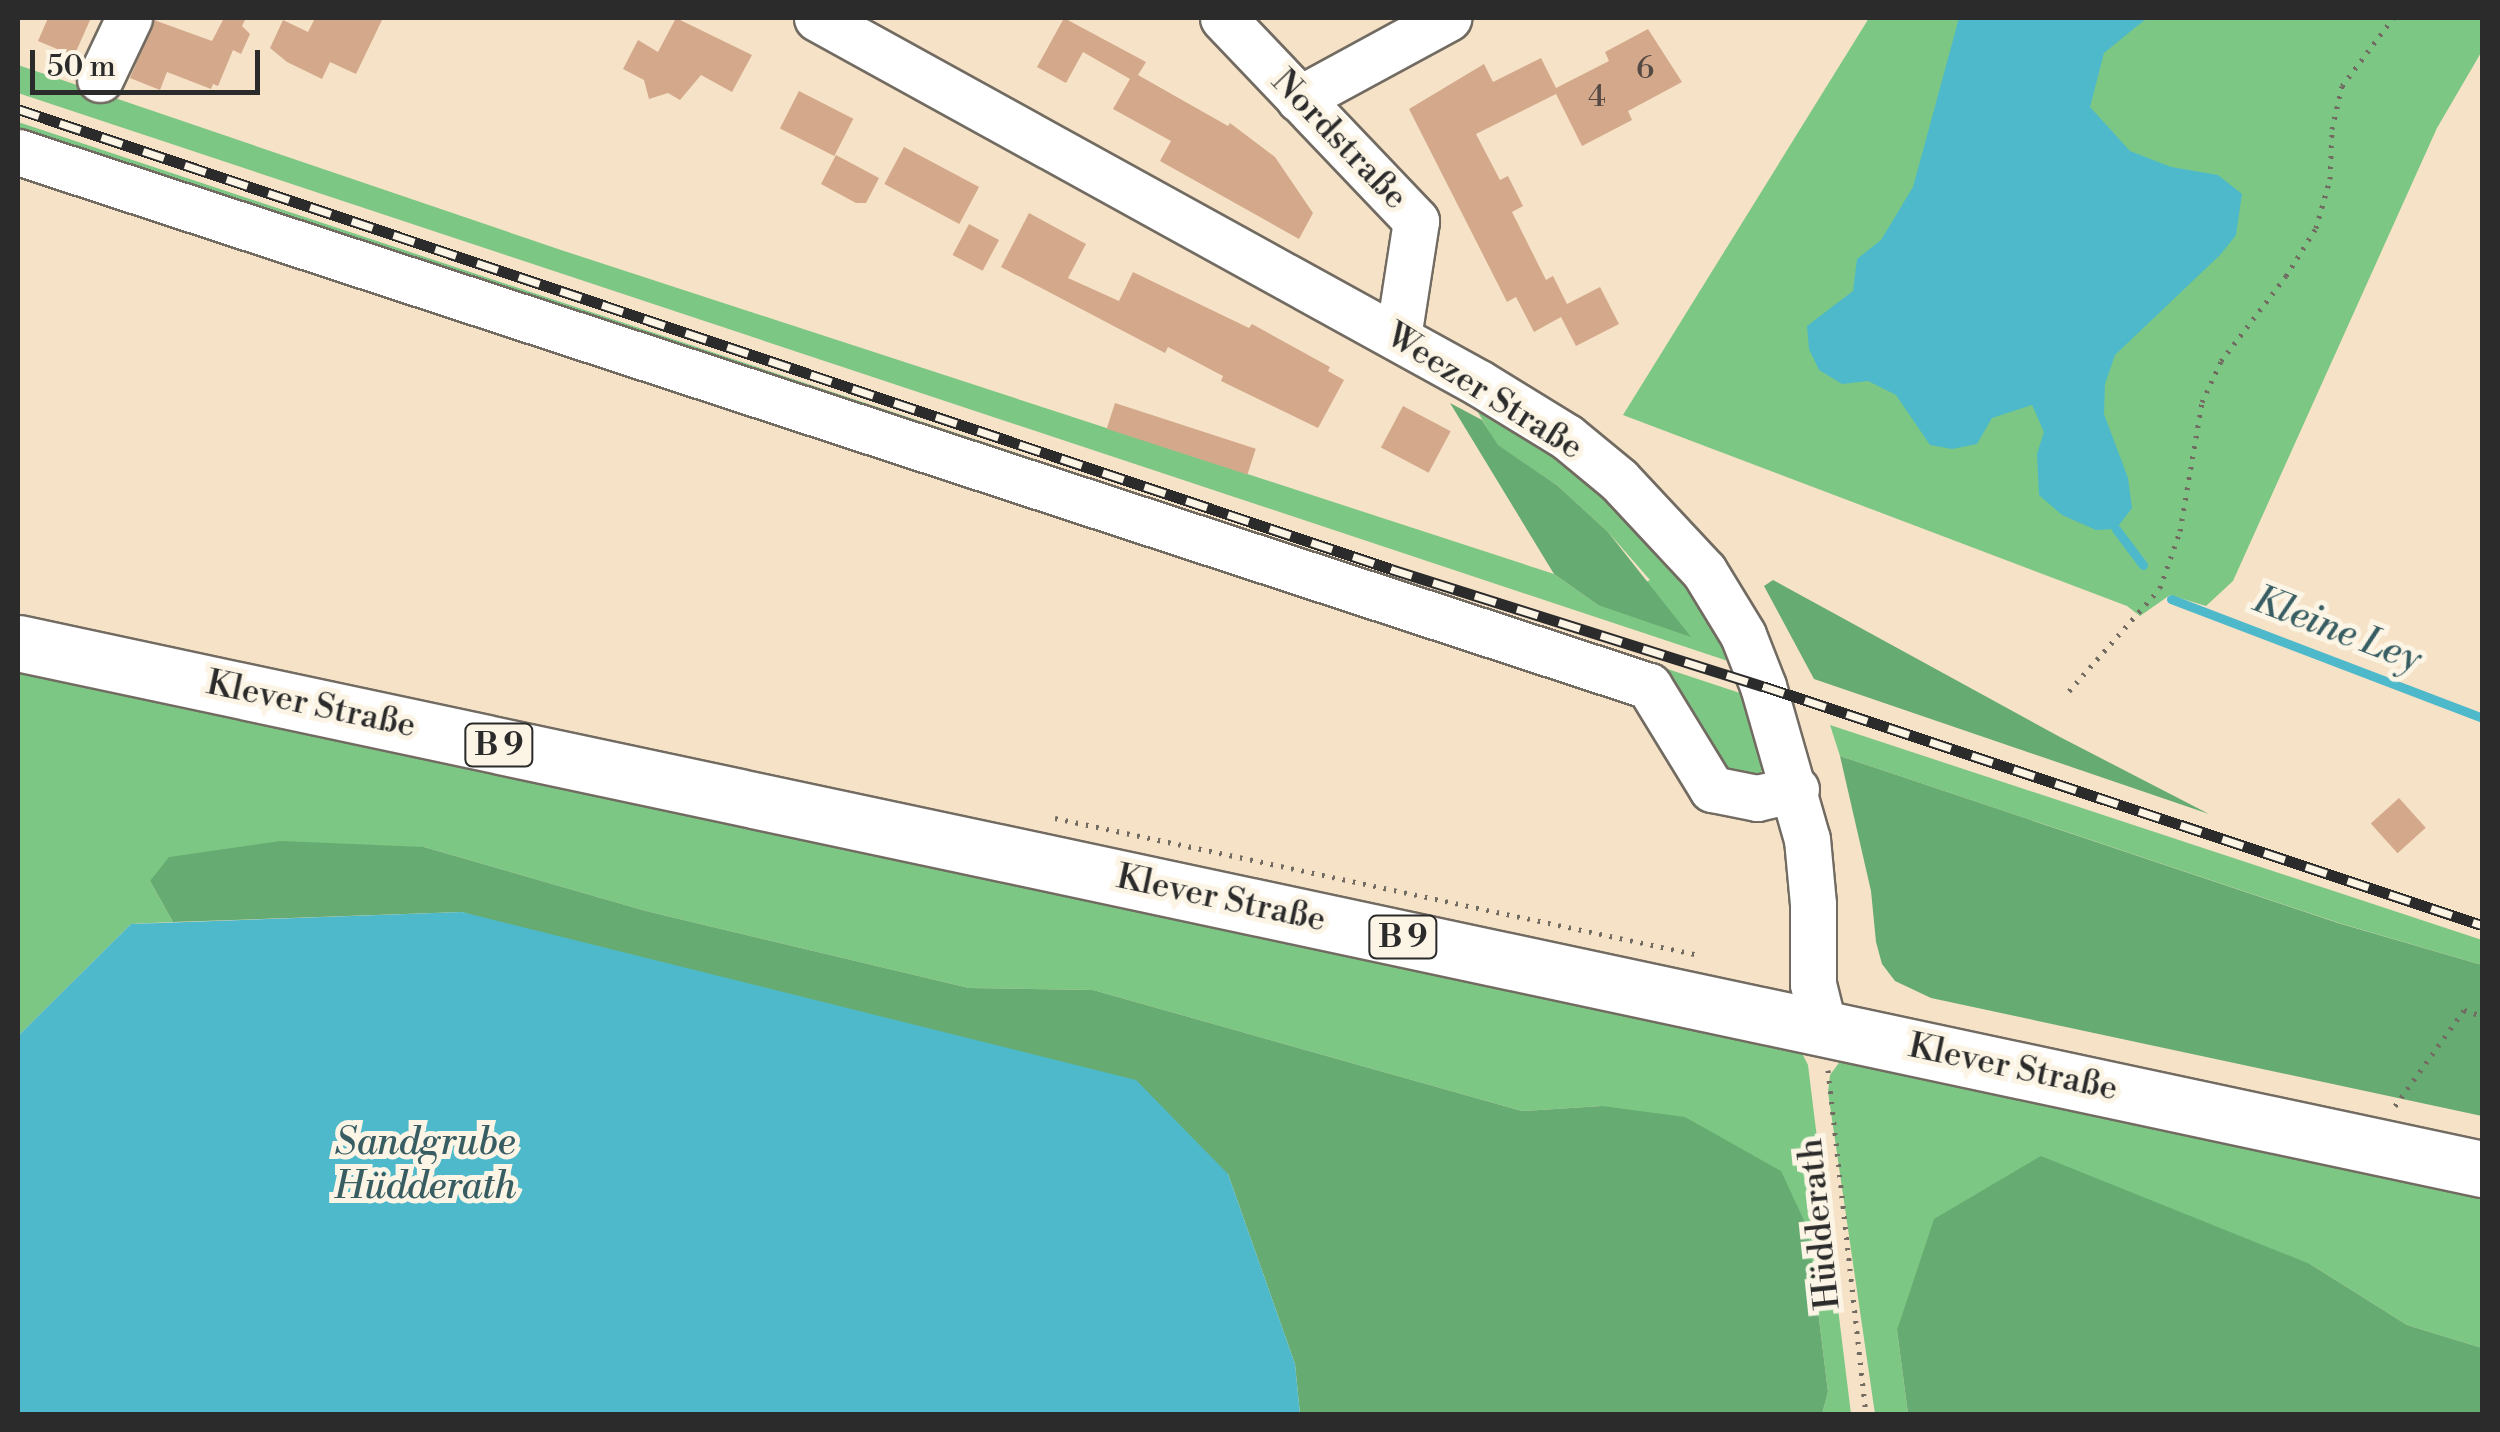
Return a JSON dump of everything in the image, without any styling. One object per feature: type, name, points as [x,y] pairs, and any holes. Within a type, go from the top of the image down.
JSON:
[{"type":"main road","name":"Klever Straße","points":[[18,644],[2482,1168]]},
{"type":"street","points":[[100,78],[128,18]]},
{"type":"street","name":"Weezer Straße","points":[[817,18],[1398,337],[1567,438],[1620,480],[1704,571],[1743,634],[1796,788],[1813,904],[1813,984],[1824,1028]]},
{"type":"street","name":"Nordstraße","points":[[1223,18],[1416,221],[1398,337]]},
{"type":"street","points":[[1300,98],[1448,18]]},
{"type":"street","points":[[18,152],[1649,686],[1712,789],[1758,798],[1796,788]]},
{"type":"path","points":[[2069,691],[2160,588],[2180,532],[2202,402],[2221,361],[2286,276],[2316,228],[2330,179],[2332,129],[2342,86],[2393,18]]},
{"type":"path","points":[[2376,1146],[2390,1113],[2464,1010],[2482,1016]]},
{"type":"path","name":"Hüdderath","points":[[1824,1028],[1866,1414]]},
{"type":"green space","points":[[1869,18],[2482,18],[2482,51],[2437,128],[2233,581],[2206,606],[2170,595],[2140,616],[2127,606],[1623,415]]},
{"type":"green space","points":[[18,65],[561,250],[1554,574],[1598,605],[1650,580],[1608,532],[1558,486],[1497,445],[1469,397],[1582,475],[1690,592],[1731,662],[18,93]]},
{"type":"green space","points":[[18,122],[1746,695],[1766,765],[1753,783],[1734,784],[1678,703],[18,134]]},
{"type":"green space","points":[[1450,403],[1482,420],[1498,445],[1558,486],[1608,532],[1691,637],[1598,605],[1554,574]]},
{"type":"green space","points":[[1773,580],[2209,814],[1814,679],[1764,586]]},
{"type":"green space","points":[[18,663],[1801,1051],[1808,1065],[1851,1414],[1822,1414],[1828,1392],[1808,1229],[1602,1106],[1522,1111],[1093,990],[969,988],[646,911],[424,847],[150,881],[173,922],[131,924],[18,1036]]},
{"type":"green space","points":[[1830,725],[2482,940],[2482,965],[2339,923],[1840,756]]},
{"type":"green space","points":[[1840,756],[2338,923],[2482,965],[2482,1116],[1931,998],[1895,981],[1882,964],[1876,942],[1871,891]]},
{"type":"green space","points":[[281,841],[424,847],[646,911],[969,988],[1093,990],[1522,1111],[1602,1106],[1685,1117],[1781,1171],[1808,1229],[1828,1392],[1822,1414],[1300,1414],[1295,1364],[1228,1174],[462,912],[173,922],[150,881],[169,857]]},
{"type":"green space","points":[[1841,1060],[2482,1189],[2482,1348],[2407,1325],[2310,1264],[1897,1330],[1908,1414],[1875,1414],[1828,1092],[1830,1075]]},
{"type":"green space","points":[[2041,1156],[2310,1264],[2407,1325],[2482,1348],[2482,1414],[1908,1414],[1897,1330],[1934,1219]]},
{"type":"water","points":[[1959,18],[2147,18],[2104,53],[2090,107],[2130,151],[2171,167],[2218,175],[2242,194],[2236,235],[2115,355],[2105,384],[2104,414],[2128,478],[2132,508],[2116,529],[2096,530],[2062,515],[2039,495],[2037,454],[2044,432],[2032,405],[1992,418],[1977,444],[1952,449],[1930,445],[1896,395],[1868,381],[1842,384],[1819,370],[1809,349],[1807,326],[1853,291],[1857,259],[1881,240],[1913,187]]},
{"type":"water","name":"Sandgrube Hüdderath","points":[[462,912],[1136,1080],[1228,1174],[1295,1364],[1300,1414],[18,1414],[18,1036],[131,924]]},
{"type":"building","points":[[48,18],[91,18],[74,56],[38,41]]},
{"type":"building","points":[[224,18],[246,18],[242,26],[250,34],[241,54],[233,50],[218,86],[213,84],[211,89],[167,72],[160,90],[130,78],[154,20],[212,41]]},
{"type":"building","points":[[315,18],[383,18],[356,74],[330,62],[322,79],[287,62],[270,48],[283,20],[308,32]]},
{"type":"building","points":[[676,18],[752,55],[732,92],[701,75],[680,100],[668,93],[649,99],[644,80],[623,69],[638,40],[658,52]]},
{"type":"building","points":[[1064,18],[1146,62],[1138,75],[1228,126],[1230,123],[1275,157],[1313,213],[1299,239],[1160,161],[1171,141],[1113,109],[1130,79],[1083,52],[1066,83],[1037,67]]},
{"type":"building","points":[[1648,29],[1682,82],[1628,111],[1632,120],[1582,146],[1556,94],[1476,134],[1500,180],[1508,176],[1523,206],[1512,212],[1546,280],[1553,276],[1567,304],[1600,287],[1619,324],[1576,346],[1561,317],[1534,332],[1516,297],[1507,302],[1409,109],[1484,64],[1493,82],[1541,58],[1556,88],[1609,61],[1605,52]]},
{"type":"building","points":[[799,91],[853,119],[834,156],[780,128]]},
{"type":"building","points":[[904,147],[979,187],[959,224],[884,184]]},
{"type":"building","points":[[836,155],[879,178],[866,203],[856,203],[821,184]]},
{"type":"building","points":[[1029,213],[1086,244],[1068,278],[1119,301],[1133,272],[1249,328],[1252,324],[1330,367],[1328,371],[1344,380],[1318,428],[1221,381],[1223,376],[1168,347],[1165,353],[1001,267]]},
{"type":"building","points":[[969,224],[999,240],[983,271],[953,255]]},
{"type":"building","points":[[1115,403],[1256,449],[1247,474],[1107,429]]},
{"type":"building","points":[[1403,406],[1451,431],[1429,473],[1381,447]]},
{"type":"building","points":[[2399,798],[2426,828],[2398,853],[2371,823]]},
{"type":"waterway","name":"Kleine Ley","points":[[2116,529],[2143,565]]},
{"type":"waterway","name":"Kleine Ley","points":[[2171,599],[2482,718]]},
{"type":"railway","points":[[18,109],[1391,569],[1763,686],[2482,925]]}]
